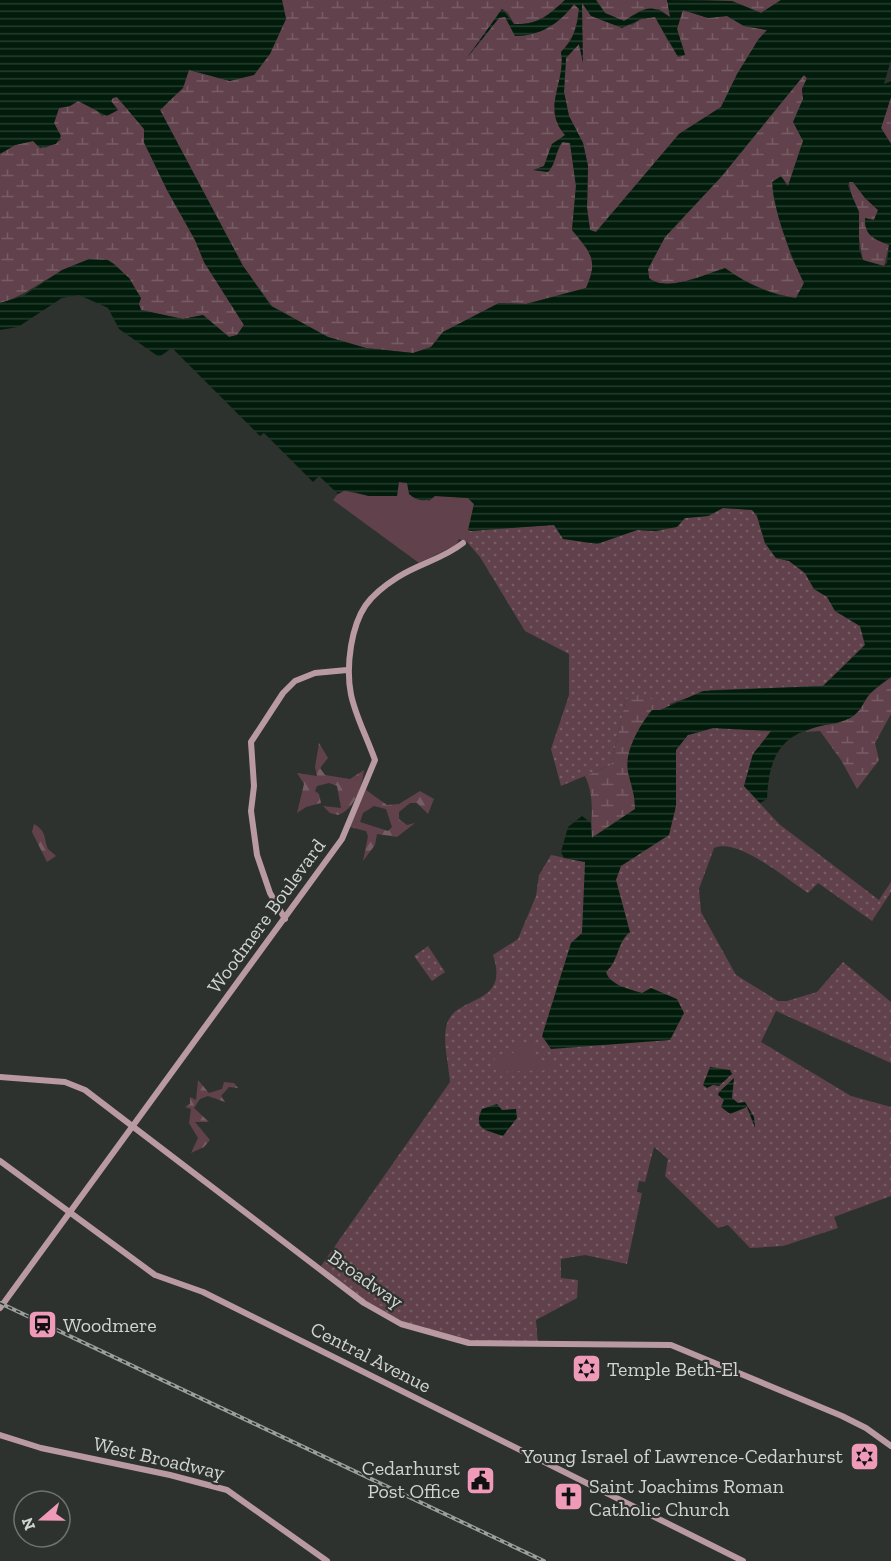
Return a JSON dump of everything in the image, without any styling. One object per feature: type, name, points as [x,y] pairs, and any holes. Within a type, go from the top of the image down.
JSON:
[{"type":"street","name":"Woodmere Boulevard","points":[[0,1308],[342,839],[375,760],[352,698],[347,670],[355,625],[362,609],[400,576],[446,555],[463,543]]},
{"type":"street","points":[[285,919],[270,893],[257,855],[251,811],[254,786],[251,742],[283,693],[296,681],[315,673],[347,670]]},
{"type":"street","name":"Broadway","points":[[0,1077],[73,1084],[93,1095],[364,1303],[401,1324],[469,1343],[671,1346],[842,1416],[866,1428],[891,1446]]},
{"type":"street","name":"Central Avenue","points":[[0,1161],[162,1279],[203,1292],[743,1561]]},
{"type":"street","name":"West Broadway","points":[[0,1435],[41,1448],[170,1475],[228,1490],[327,1561]]},
{"type":"green space","points":[[282,0],[565,0],[542,18],[530,23],[514,24],[508,13],[502,9],[476,47],[499,18],[505,16],[515,36],[533,34],[555,23],[574,4],[579,9],[577,22],[572,38],[561,52],[563,64],[554,105],[566,135],[552,144],[544,166],[534,170],[548,172],[563,142],[570,143],[576,186],[572,230],[588,251],[592,263],[586,288],[526,304],[499,303],[443,332],[431,347],[413,353],[366,348],[328,337],[272,306],[243,266],[160,110],[182,88],[189,70],[230,81],[286,19]]},
{"type":"green space","points":[[596,0],[667,0],[671,18],[659,9],[633,15],[624,21],[605,13]]},
{"type":"green space","points":[[705,0],[781,0],[761,13],[732,1]]},
{"type":"green space","points":[[582,2],[591,16],[632,25],[641,19],[655,17],[668,41],[685,54],[677,29],[682,10],[708,18],[727,16],[744,26],[767,30],[758,40],[721,107],[679,134],[596,232],[590,230],[587,208],[588,166],[583,143],[569,116],[564,92],[566,58],[579,44],[582,58]]},
{"type":"green space","points":[[804,75],[807,78],[802,89],[803,99],[794,121],[803,141],[788,186],[785,184],[773,194],[791,256],[804,283],[796,298],[759,287],[725,269],[676,283],[665,284],[649,278],[648,269],[665,237],[721,177]]},
{"type":"green space","points":[[113,97],[117,97],[144,129],[144,143],[167,190],[195,240],[204,262],[244,325],[237,335],[229,337],[203,315],[183,319],[141,310],[130,279],[106,263],[91,261],[76,264],[15,298],[0,303],[0,154],[15,145],[33,141],[45,148],[61,140],[54,123],[59,108],[70,106],[78,101],[94,108],[102,116],[118,110],[111,101]]},
{"type":"green space","points":[[891,97],[891,144],[881,128]]},
{"type":"green space","points":[[849,182],[853,182],[878,210],[874,220],[873,238],[889,245],[884,266],[863,261]]},
{"type":"green space","points":[[398,482],[407,483],[429,501],[435,496],[468,498],[474,504],[467,542],[459,539],[456,545],[419,563],[333,500],[341,490],[369,496],[397,496]]},
{"type":"green space","points":[[723,508],[753,510],[765,543],[776,558],[789,561],[805,573],[814,589],[827,596],[835,611],[860,626],[865,645],[823,686],[711,690],[669,704],[689,735],[713,728],[772,731],[753,754],[744,786],[779,824],[879,900],[891,882],[891,892],[872,921],[818,883],[808,893],[762,861],[736,848],[724,846],[714,848],[699,889],[701,912],[736,975],[778,1001],[787,1001],[817,992],[843,962],[891,1002],[891,1063],[776,1011],[761,1042],[851,1096],[891,1107],[891,1196],[834,1217],[838,1228],[783,1246],[750,1248],[728,1225],[718,1228],[665,1176],[668,1159],[654,1147],[645,1182],[639,1181],[637,1192],[642,1193],[627,1264],[585,1255],[561,1259],[561,1278],[578,1280],[577,1298],[536,1320],[538,1344],[459,1339],[421,1330],[377,1309],[321,1266],[450,1082],[445,1043],[448,1021],[462,1007],[489,991],[495,983],[496,971],[493,955],[518,939],[536,896],[539,875],[551,855],[585,862],[676,806],[676,750],[686,737],[626,699],[611,765],[561,786],[551,749],[569,695],[569,654],[525,631],[480,557],[467,542],[468,530],[554,525],[597,544],[637,530],[656,531],[685,518],[708,516]]},
{"type":"green space","points":[[891,677],[891,714],[875,743],[879,760],[857,789],[841,760],[820,731],[805,732],[818,726],[838,723],[860,710],[869,694]]},
{"type":"green space","points":[[641,694],[667,706],[660,710],[628,771],[634,787],[635,809],[591,838],[591,799],[585,776],[611,765],[626,699]]},
{"type":"green space","points":[[319,743],[328,758],[320,768],[325,775],[350,779],[364,770],[353,803],[338,815],[330,813],[323,806],[341,808],[337,786],[329,783],[317,786],[315,791],[319,794],[321,803],[306,807],[297,813],[304,784],[297,773],[317,776],[315,767]]},
{"type":"green space","points":[[366,790],[387,805],[399,804],[420,791],[434,799],[428,814],[417,803],[410,803],[399,812],[399,819],[407,825],[415,823],[397,837],[377,834],[375,845],[363,861],[368,836],[366,831],[350,827]],"holes":[[[374,806],[386,809],[392,827],[388,831],[360,822],[363,813]]]},
{"type":"green space","points":[[34,824],[43,832],[48,849],[56,856],[47,862],[32,832]]},
{"type":"green space","points":[[428,946],[445,972],[432,981],[414,956]]},
{"type":"green space","points":[[533,1043],[535,1062],[554,1061],[555,1070],[496,1072],[494,1055],[514,1053],[513,1044]]},
{"type":"green space","points":[[198,1080],[209,1093],[222,1089],[224,1082],[234,1083],[238,1088],[229,1087],[221,1096],[225,1102],[208,1096],[200,1099],[194,1108],[209,1122],[195,1122],[210,1140],[204,1147],[191,1153],[198,1138],[189,1123],[191,1109],[185,1107],[190,1104],[190,1097],[196,1100]]},
{"type":"shaded area","points":[[0,0],[282,0],[286,19],[270,54],[254,75],[230,81],[189,70],[183,88],[160,110],[243,266],[271,306],[328,337],[366,348],[413,353],[431,347],[443,332],[499,303],[526,304],[586,288],[590,278],[591,257],[572,230],[576,186],[570,143],[562,142],[548,172],[533,170],[544,166],[552,144],[565,135],[555,115],[556,95],[562,63],[561,52],[574,33],[579,9],[574,4],[555,23],[533,34],[515,36],[505,17],[499,18],[466,59],[502,9],[514,24],[522,24],[542,18],[565,0],[596,0],[605,13],[624,21],[647,9],[663,12],[670,17],[667,0],[732,1],[761,13],[781,0],[891,0],[891,60],[884,84],[891,81],[891,97],[881,128],[891,144],[891,677],[871,692],[852,717],[807,730],[786,742],[779,750],[770,772],[767,799],[760,803],[744,786],[753,754],[771,731],[713,728],[688,735],[676,750],[676,806],[669,835],[621,866],[616,880],[630,932],[606,972],[611,980],[626,988],[642,993],[651,988],[677,999],[684,1013],[670,1040],[551,1049],[542,1036],[571,943],[582,933],[585,862],[564,858],[561,852],[568,827],[582,816],[591,823],[592,838],[635,809],[634,794],[628,772],[628,756],[638,731],[652,710],[660,710],[703,691],[823,686],[865,645],[860,626],[835,611],[827,597],[814,589],[805,573],[789,561],[776,558],[765,543],[757,516],[752,510],[723,508],[708,516],[685,518],[677,527],[656,531],[637,530],[597,544],[563,539],[554,525],[471,531],[468,530],[474,504],[468,498],[435,496],[428,500],[418,500],[409,494],[407,483],[399,482],[397,496],[369,496],[346,490],[338,494],[319,476],[313,482],[264,433],[260,436],[172,348],[159,357],[119,329],[108,308],[79,295],[62,298],[18,327],[0,330],[0,303],[23,296],[62,270],[89,259],[108,260],[129,278],[141,298],[139,304],[141,310],[183,319],[203,315],[229,337],[237,335],[244,325],[204,262],[195,240],[167,190],[144,142],[144,129],[117,97],[111,101],[118,110],[107,116],[78,101],[70,106],[59,108],[54,123],[61,136],[56,144],[40,148],[33,141],[15,145],[0,154]],"holes":[[[582,3],[591,16],[622,28],[641,19],[655,17],[678,57],[685,55],[677,29],[683,10],[708,18],[727,16],[744,26],[767,30],[758,40],[737,74],[721,107],[679,134],[596,232],[590,230],[587,208],[588,166],[583,143],[569,116],[564,92],[566,58],[579,44],[583,63]],[[804,75],[807,78],[802,89],[803,99],[793,122],[803,141],[788,186],[781,176],[772,182],[783,233],[804,283],[796,298],[759,288],[725,268],[676,283],[665,284],[649,278],[648,269],[665,237],[721,177]],[[849,182],[853,182],[878,210],[874,220],[865,218],[865,224],[871,236],[889,245],[887,263],[884,266],[863,260],[859,249],[859,212],[848,186]]]},
{"type":"shaded area","points":[[710,1067],[730,1070],[732,1074],[719,1086],[713,1085],[707,1088],[703,1085]]},
{"type":"shaded area","points":[[734,1078],[732,1098],[738,1103],[745,1102],[754,1117],[755,1128],[747,1107],[730,1114],[721,1107],[724,1100],[718,1095],[719,1092]]},
{"type":"shaded area","points":[[497,1104],[502,1110],[516,1109],[517,1118],[503,1136],[483,1128],[479,1121],[482,1109]]},
{"type":"railway","points":[[0,1303],[544,1561]]},
{"type":"place","name":"Woodmere","points":[[42,1325]]},
{"type":"place","name":"Temple Beth-El","points":[[586,1369]]},
{"type":"place","name":"Young Israel of Lawrence-Cedarhurst","points":[[864,1456]]},
{"type":"place","name":"Cedarhurst Post Office","points":[[481,1480]]},
{"type":"place","name":"Saint Joachims Roman Catholic Church","points":[[568,1497]]}]
